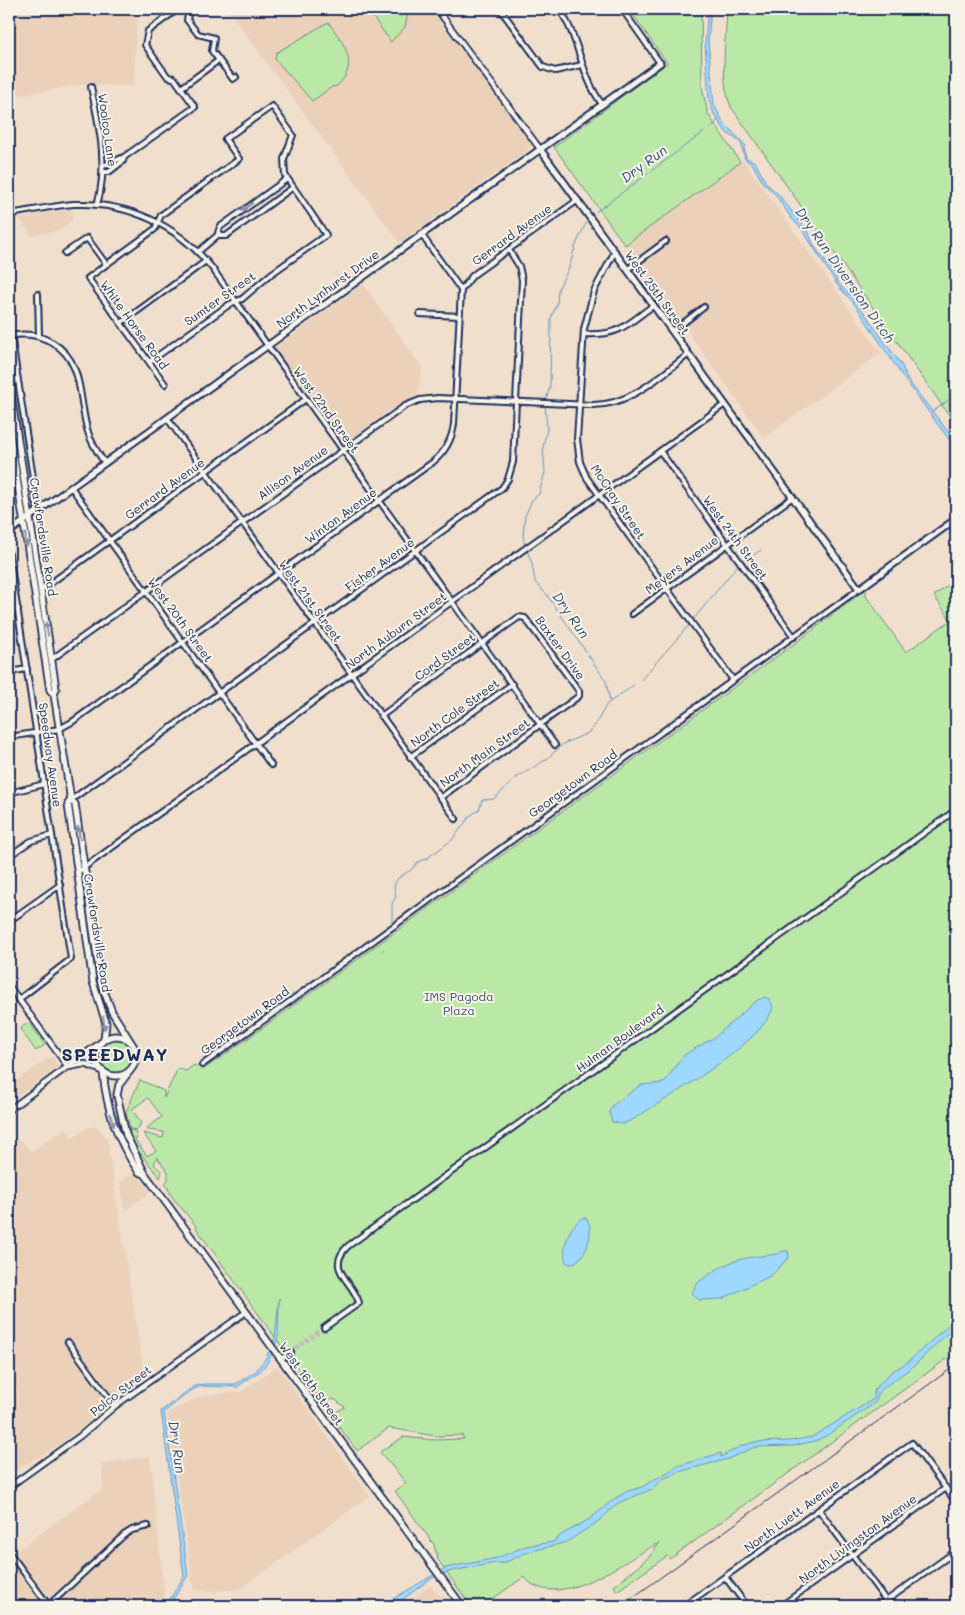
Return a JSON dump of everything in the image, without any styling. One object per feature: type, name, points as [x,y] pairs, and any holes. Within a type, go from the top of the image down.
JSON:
[{"type":"main road","name":"North Lynhurst Drive","points":[[9,532],[660,62]]},
{"type":"main road","name":"West 25th Street","points":[[540,149],[859,590]]},
{"type":"main road","name":"Crawfordsville Road","points":[[9,382],[52,659],[59,729],[71,800],[75,804],[103,989],[112,1012],[132,1044]]},
{"type":"main road","name":"Crawfordsville Road","points":[[9,428],[50,690],[54,694]]},
{"type":"main road","name":"Georgetown Road","points":[[859,590],[956,519]]},
{"type":"main road","name":"Crawfordsville Road","points":[[71,800],[68,804],[94,988],[106,1023],[102,1041]]},
{"type":"main road","points":[[118,1036],[132,1044],[136,1058],[132,1068],[125,1074],[117,1076],[103,1072],[97,1064],[96,1056],[102,1041],[118,1036]]},
{"type":"main road","name":"West 16th Street","points":[[132,1068],[119,1085],[117,1095],[128,1141],[146,1174],[462,1606]]},
{"type":"main road","name":"West 16th Street","points":[[103,1072],[109,1111],[118,1137],[139,1172],[146,1174]]},
{"type":"street","points":[[103,166],[120,157],[124,157],[195,107],[174,78],[168,78],[146,46],[148,31],[178,9]]},
{"type":"street","points":[[189,9],[187,20],[198,34],[214,38],[212,51],[233,80],[236,78]]},
{"type":"street","name":"West 25th Street","points":[[437,9],[540,149]]},
{"type":"street","points":[[500,9],[543,67],[557,71],[582,65]]},
{"type":"street","points":[[560,9],[573,34],[587,81],[602,104]]},
{"type":"street","points":[[622,9],[660,62]]},
{"type":"street","points":[[181,88],[219,60]]},
{"type":"street","name":"Woolco Lane","points":[[90,87],[103,166],[97,205]]},
{"type":"street","points":[[65,253],[87,238],[106,264],[155,229],[161,215],[239,159],[225,139],[272,106],[293,135],[284,161],[286,179],[292,188],[226,236],[219,234]]},
{"type":"street","points":[[103,172],[109,172],[123,161],[124,157]]},
{"type":"street","points":[[198,252],[219,234],[220,227],[286,179]]},
{"type":"street","name":"Sumter Street","points":[[149,362],[255,290],[271,274],[326,234],[292,188]]},
{"type":"street","name":"Gerrard Avenue","points":[[461,290],[472,276],[578,200]]},
{"type":"street","name":"West 22nd Street","points":[[9,214],[68,205],[97,205],[127,210],[158,222],[177,234],[198,252],[555,745]]},
{"type":"street","points":[[421,234],[461,290]]},
{"type":"street","points":[[628,269],[666,241]]},
{"type":"street","name":"Fisher Avenue","points":[[71,800],[493,496],[505,483],[513,462],[522,277],[517,262],[509,250]]},
{"type":"street","name":"McCray Street","points":[[615,251],[593,294],[584,334],[578,455],[587,478],[666,590],[733,680]]},
{"type":"street","points":[[121,323],[206,261]]},
{"type":"street","name":"White Horse Road","points":[[106,264],[88,278],[165,384]]},
{"type":"street","name":"Winton Avenue","points":[[59,729],[72,722],[380,501],[442,453],[453,431],[461,290]]},
{"type":"street","points":[[38,294],[39,336]]},
{"type":"street","points":[[584,334],[603,335],[615,332],[654,305]]},
{"type":"street","points":[[673,331],[704,307]]},
{"type":"street","points":[[420,314],[459,316]]},
{"type":"street","points":[[10,335],[39,336],[58,346],[72,363],[77,376],[88,435],[104,462]]},
{"type":"street","name":"Crawfordsville Road","points":[[10,335],[38,510]]},
{"type":"street","name":"Allison Avenue","points":[[46,663],[409,404],[429,398],[579,405],[610,404],[628,398],[689,354]]},
{"type":"street","name":"Gerrard Avenue","points":[[35,594],[306,399]]},
{"type":"street","name":"North Auburn Street","points":[[78,872],[725,404]]},
{"type":"street","name":"West 21st Street","points":[[166,418],[456,819]]},
{"type":"street","name":"West 24th Street","points":[[660,451],[794,637]]},
{"type":"street","name":"West 20th Street","points":[[72,487],[271,765]]},
{"type":"street","name":"Meyers Avenue","points":[[632,614],[793,497]]},
{"type":"street","name":"Speedway Avenue","points":[[9,554],[71,959],[18,1000]]},
{"type":"street","name":"Georgetown Road","points":[[202,1065],[859,590]]},
{"type":"street","points":[[9,611],[18,610]]},
{"type":"street","name":"Cord Street","points":[[381,716],[522,616]]},
{"type":"street","name":"Baxter Drive","points":[[522,616],[526,618],[580,695]]},
{"type":"street","points":[[9,672],[27,669]]},
{"type":"street","name":"North Cole Street","points":[[410,757],[512,684]]},
{"type":"street","name":"North Main Street","points":[[440,798],[542,725],[580,695]]},
{"type":"street","points":[[9,737],[59,729]]},
{"type":"street","points":[[9,793],[44,784]]},
{"type":"street","name":"Hulman Boulevard","points":[[324,1328],[359,1303],[340,1272],[340,1258],[348,1246],[956,810]]},
{"type":"street","points":[[9,856],[31,841],[52,835]]},
{"type":"street","points":[[9,921],[60,885]]},
{"type":"street","points":[[9,986],[68,1067]]},
{"type":"street","points":[[9,1110],[102,1041]]},
{"type":"street","points":[[68,1067],[85,1064],[103,1072]]},
{"type":"street","name":"Polco Street","points":[[9,1487],[83,1434],[115,1406],[246,1312]]},
{"type":"street","points":[[68,1342],[115,1406]]},
{"type":"street","points":[[281,1359],[291,1352]]},
{"type":"street","name":"North Luett Avenue","points":[[684,1606],[912,1443],[946,1488]]},
{"type":"street","points":[[946,1488],[956,1502]]},
{"type":"street","name":"North Livingston Avenue","points":[[781,1606],[946,1488]]},
{"type":"street","points":[[819,1510],[890,1606]]},
{"type":"street","points":[[11,1555],[49,1606],[124,1535],[132,1530],[148,1526]]},
{"type":"street","points":[[880,1606],[956,1551]]},
{"type":"street","points":[[725,1577],[747,1606]]},
{"type":"shaded area","points":[[9,9],[137,9],[134,86],[79,85],[9,97]]},
{"type":"shaded area","points":[[227,9],[432,9],[533,146],[400,243]]},
{"type":"shaded area","points":[[743,160],[881,353],[764,438],[625,245]]},
{"type":"shaded area","points":[[71,209],[73,219],[61,230],[32,236],[18,218]]},
{"type":"shaded area","points":[[363,284],[422,367],[418,396],[394,407],[344,444],[274,348]]},
{"type":"shaded area","points":[[52,1056],[59,1066],[9,1102],[9,1086]]},
{"type":"shaded area","points":[[97,1126],[107,1139],[144,1374],[108,1401],[108,1407],[55,1448],[9,1474],[9,1399],[18,1391],[9,1377],[9,1139],[22,1140],[31,1152],[65,1128],[73,1138],[86,1128]]},
{"type":"shaded area","points":[[136,1171],[150,1192],[125,1211],[120,1182]]},
{"type":"shaded area","points":[[277,1366],[370,1496],[239,1590],[194,1591],[167,1413],[203,1395],[241,1392]]},
{"type":"shaded area","points":[[150,1456],[165,1602],[162,1606],[9,1606],[9,1556],[102,1489],[102,1464]]},
{"type":"shaded area","points":[[430,1586],[451,1606],[403,1606]]},
{"type":"green space","points":[[369,9],[409,9],[405,27],[391,42],[369,12]]},
{"type":"green space","points":[[629,9],[701,9],[702,87],[708,114],[740,162],[625,245],[554,147],[667,63]]},
{"type":"green space","points":[[727,9],[956,9],[956,425],[731,107],[727,95],[724,71]]},
{"type":"green space","points":[[328,22],[344,45],[349,61],[348,70],[337,86],[332,87],[312,101],[275,59],[276,53]]},
{"type":"green space","name":"IMS Pagoda Plaza","points":[[956,579],[956,1352],[670,1559],[667,1556],[617,1591],[614,1586],[645,1560],[659,1543],[610,1571],[572,1587],[554,1590],[538,1587],[524,1577],[482,1606],[471,1606],[438,1560],[434,1545],[395,1491],[406,1483],[380,1452],[403,1437],[434,1440],[464,1439],[462,1435],[435,1436],[389,1428],[357,1451],[331,1415],[345,1407],[334,1399],[322,1402],[197,1227],[173,1198],[165,1183],[168,1180],[168,1172],[157,1157],[154,1164],[162,1172],[160,1178],[130,1140],[128,1130],[135,1131],[137,1138],[135,1140],[147,1156],[156,1151],[143,1133],[163,1138],[164,1132],[148,1130],[147,1128],[162,1117],[148,1098],[132,1109],[141,1123],[137,1130],[130,1129],[126,1112],[140,1080],[164,1091],[164,1098],[178,1068],[186,1071],[194,1065],[204,1069],[805,636],[866,589],[866,596],[906,652],[951,620],[934,596]]},
{"type":"green space","points":[[29,1022],[45,1045],[36,1051],[20,1029]]},
{"type":"green space","points":[[112,1036],[120,1036],[127,1039],[133,1045],[136,1056],[133,1067],[127,1073],[120,1076],[112,1076],[105,1073],[99,1067],[96,1060],[96,1052],[99,1045],[105,1039]]},
{"type":"water","points":[[708,9],[711,9],[708,41],[714,105],[723,122],[746,146],[744,148],[746,158],[755,162],[766,183],[778,194],[809,233],[814,246],[833,271],[838,283],[856,301],[902,366],[907,379],[956,442],[956,449],[903,377],[854,303],[838,286],[802,229],[792,219],[775,194],[763,183],[753,165],[745,159],[741,143],[726,132],[714,114],[709,100],[705,42]]},
{"type":"water","points":[[765,997],[770,1000],[773,1007],[766,1021],[752,1037],[733,1053],[689,1085],[632,1120],[623,1124],[612,1122],[609,1112],[613,1105],[641,1085],[664,1083],[684,1055],[715,1037],[756,1001]]},
{"type":"water","points":[[582,1218],[586,1218],[589,1223],[588,1245],[580,1258],[569,1264],[566,1262],[565,1244],[573,1226]]},
{"type":"water","points":[[788,1251],[789,1257],[772,1275],[722,1299],[699,1300],[692,1293],[700,1281],[725,1265],[740,1259],[778,1254]]},
{"type":"water","name":"Dry Run","points":[[279,1298],[278,1338],[268,1362],[260,1371],[237,1387],[201,1386],[192,1390],[164,1412],[188,1575],[169,1606],[166,1606],[184,1576],[161,1411],[194,1386],[203,1384],[236,1384],[256,1371],[266,1358],[275,1338]]},
{"type":"water","points":[[956,1318],[956,1325],[915,1365],[879,1391],[876,1402],[826,1436],[815,1441],[792,1446],[755,1447],[728,1459],[678,1472],[663,1479],[652,1489],[618,1503],[600,1520],[567,1542],[525,1553],[504,1563],[447,1572],[430,1579],[394,1606],[381,1606],[445,1568],[497,1558],[526,1546],[553,1542],[561,1535],[590,1519],[614,1499],[628,1491],[642,1487],[678,1466],[721,1453],[721,1457],[741,1446],[755,1442],[790,1441],[812,1437],[874,1400],[874,1390],[891,1372],[908,1362]]},
{"type":"waterway","points":[[711,128],[718,120]]},
{"type":"waterway","name":"Dry Run","points":[[596,212],[704,132]]},
{"type":"waterway","name":"Dry Run","points":[[546,401],[550,386],[551,318],[557,304],[558,289],[569,268],[575,247],[586,223]]},
{"type":"waterway","points":[[932,412],[956,395]]},
{"type":"waterway","name":"Dry Run","points":[[525,547],[523,536],[525,516],[532,500],[539,494],[545,472],[543,447],[547,429],[545,405]]},
{"type":"waterway","name":"Dry Run","points":[[527,550],[535,582],[547,595],[606,681],[610,702]]},
{"type":"waterway","points":[[744,562],[761,550]]},
{"type":"waterway","points":[[693,620],[737,566]]},
{"type":"waterway","points":[[640,681],[689,625]]},
{"type":"waterway","name":"Dry Run","points":[[392,922],[392,904],[396,896],[394,887],[397,879],[412,869],[418,862],[426,859],[452,840],[471,815],[479,810],[482,800],[494,799],[516,778],[547,759],[563,744],[588,733],[594,727],[607,704],[634,685]]},
{"type":"tunnel","points":[[291,1352],[324,1328]]},
{"type":"railway","points":[[621,1606],[956,1365]]},
{"type":"district","name":"SPEEDWAY","points":[[115,1055]]},
{"type":"water label","name":"Dry Run Diversion Ditch","points":[[845,275]]}]
